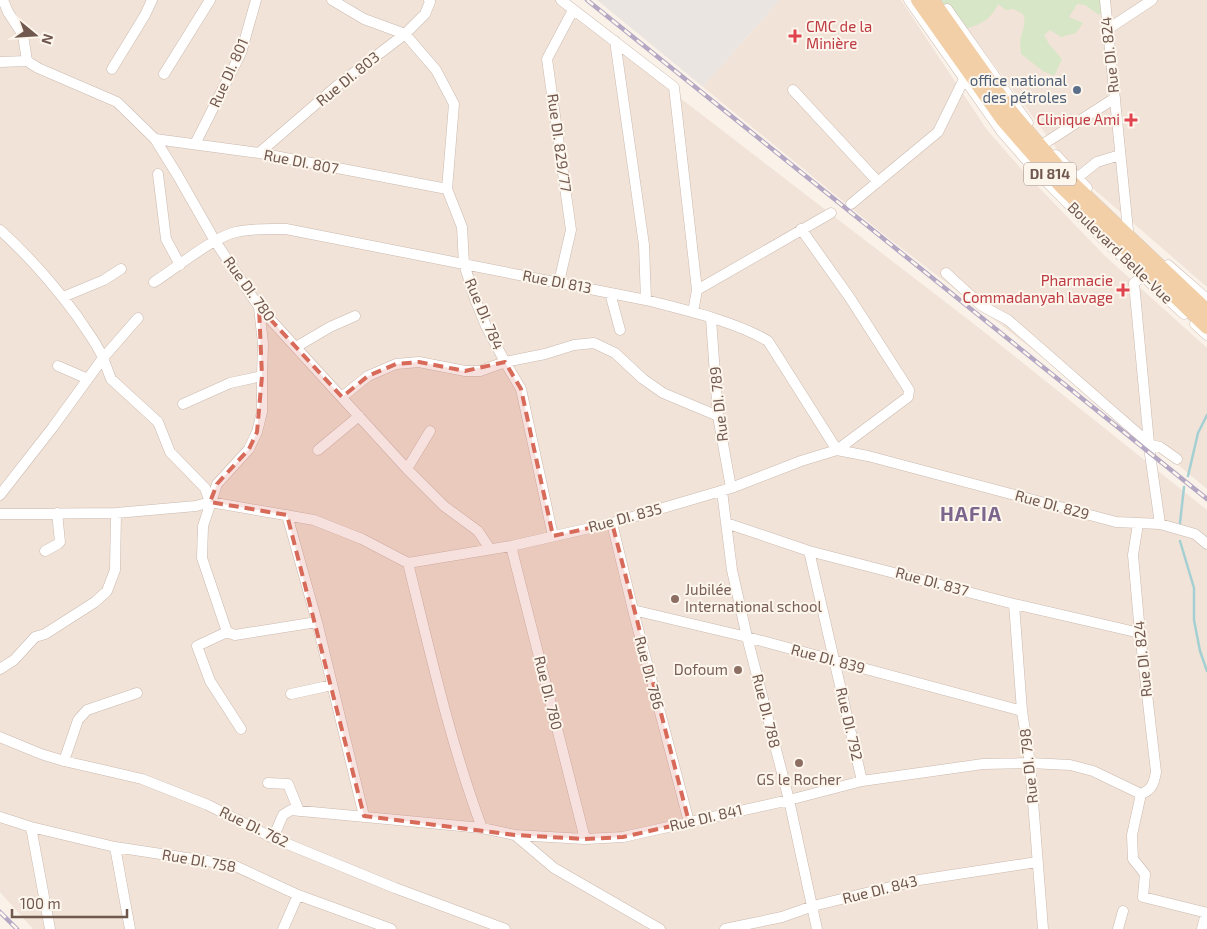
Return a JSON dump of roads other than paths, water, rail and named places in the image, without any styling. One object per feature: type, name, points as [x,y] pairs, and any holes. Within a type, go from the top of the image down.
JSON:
[{"type":"main road","name":"Boulevard Belle-Vue","points":[[918,0],[1003,120],[1061,186],[1207,327]]},
{"type":"main road","name":"Boulevard Belle-Vue","points":[[932,0],[1012,113],[1069,180],[1207,311]]},
{"type":"street","points":[[0,62],[27,61],[23,35],[8,12],[3,0]]},
{"type":"street","points":[[112,69],[152,0]]},
{"type":"street","points":[[164,74],[210,0]]},
{"type":"street","name":"Rue DI. 801","points":[[195,144],[241,53],[256,0]]},
{"type":"street","name":"Rue DI. 784","points":[[332,0],[364,19],[405,34],[436,70],[454,104],[447,189],[462,227],[464,264],[475,300],[486,326],[521,389],[553,536]]},
{"type":"street","name":"Rue DI. 803","points":[[259,154],[338,85],[405,34],[425,14],[430,2],[429,0]]},
{"type":"street","points":[[561,0],[674,87],[697,290],[693,312]]},
{"type":"street","name":"Boulevard Belle-Vue","points":[[910,0],[1002,132],[1035,170],[1101,237],[1207,335]]},
{"type":"street","name":"Boulevard Belle-Vue","points":[[940,0],[1029,125],[1128,230],[1207,299]]},
{"type":"street","name":"Rue DI. 824","points":[[1105,0],[1128,230]]},
{"type":"street","points":[[1108,29],[1152,0]]},
{"type":"street","name":"Rue DI. 829/77","points":[[559,282],[571,230],[547,59],[572,10]]},
{"type":"street","points":[[616,41],[644,245],[646,300]]},
{"type":"street","name":"Rue DI. 780","points":[[27,61],[51,74],[117,102],[155,139],[215,241],[259,307],[407,469],[444,506],[478,531],[490,549]]},
{"type":"street","points":[[851,204],[938,132],[964,78]]},
{"type":"street","points":[[793,90],[878,182]]},
{"type":"street","points":[[1045,142],[1115,98]]},
{"type":"street","name":"Rue DI. 807","points":[[155,139],[259,154],[447,189]]},
{"type":"street","points":[[1077,178],[1097,162],[1120,155]]},
{"type":"street","points":[[158,174],[166,239],[180,265]]},
{"type":"street","points":[[697,290],[831,213]]},
{"type":"street","name":"Rue DI 813","points":[[154,282],[215,241],[234,232],[262,228],[286,229],[646,300],[693,312],[756,334],[768,342],[837,450]]},
{"type":"street","points":[[801,229],[850,298],[910,390],[908,397],[837,450]]},
{"type":"street","points":[[0,230],[27,255],[63,297],[98,346],[111,379],[158,422],[170,452],[205,488],[210,502]]},
{"type":"street","points":[[63,297],[104,280],[121,269]]},
{"type":"street","points":[[946,273],[982,306],[1008,320],[1151,444],[1160,447],[1178,459]]},
{"type":"street","points":[[1143,276],[1134,283],[1151,444],[1150,454],[1160,524]]},
{"type":"street","points":[[610,293],[620,330]]},
{"type":"street","points":[[227,632],[202,558],[203,526],[217,484],[249,449],[257,432],[262,412],[263,344],[259,307]]},
{"type":"street","points":[[296,347],[330,327],[356,316]]},
{"type":"street","points":[[0,495],[54,427],[103,358],[138,318]]},
{"type":"street","name":"Rue DI. 789","points":[[711,319],[718,416],[726,490]]},
{"type":"street","points":[[342,397],[368,376],[396,364],[419,362],[465,371],[480,371],[505,362],[545,354],[574,345],[594,343],[615,353],[643,380],[663,393],[718,416]]},
{"type":"street","points":[[58,366],[88,379]]},
{"type":"street","points":[[183,404],[230,384],[262,376]]},
{"type":"street","points":[[318,450],[359,416]]},
{"type":"street","points":[[407,469],[430,431]]},
{"type":"street","name":"Rue DI. 835","points":[[408,563],[511,546],[612,523],[726,490],[801,461],[837,450]]},
{"type":"street","name":"Rue DI. 829","points":[[837,450],[868,456],[1116,522],[1160,524],[1196,534],[1207,544]]},
{"type":"street","name":"Rue DI. 788","points":[[726,490],[726,523],[732,570],[747,637],[789,800],[817,929]]},
{"type":"street","points":[[0,514],[116,513],[196,506],[210,502],[314,520],[362,539],[408,563],[447,720],[465,781],[482,828]]},
{"type":"street","points":[[45,551],[60,542],[57,513]]},
{"type":"street","points":[[0,669],[14,660],[35,637],[45,634],[95,602],[107,590],[114,570],[116,513]]},
{"type":"street","points":[[287,515],[316,622],[364,816]]},
{"type":"street","name":"Rue DI. 786","points":[[612,523],[689,822]]},
{"type":"street","name":"Rue DI. 837","points":[[726,523],[809,550],[1014,604],[1140,634]]},
{"type":"street","name":"Rue DI. 824","points":[[1138,524],[1133,555],[1156,772],[1153,785],[1144,793],[1132,835],[1133,859],[1145,874],[1143,897],[1207,913]]},
{"type":"street","name":"Rue DI. 780","points":[[511,546],[585,839]]},
{"type":"street","name":"Rue DI. 792","points":[[809,550],[862,781]]},
{"type":"street","name":"Rue DI. 798","points":[[1014,604],[1022,711],[1030,763],[1043,929]]},
{"type":"street","name":"Rue DI. 839","points":[[633,610],[747,637],[1022,711]]},
{"type":"street","points":[[241,729],[210,681],[197,646],[227,632],[235,635],[316,622]]},
{"type":"street","points":[[291,694],[332,685]]},
{"type":"street","points":[[64,761],[78,720],[87,710],[137,693]]},
{"type":"street","name":"Rue DI. 762","points":[[0,737],[41,754],[64,761],[142,779],[208,805],[272,838],[394,888],[505,929]]},
{"type":"street","name":"Rue DI. 841","points":[[299,811],[482,828],[515,835],[585,839],[623,837],[789,800],[862,781],[983,764],[1030,763],[1070,765],[1085,769],[1144,793]]},
{"type":"street","points":[[268,783],[288,784],[299,811],[291,810],[283,815],[272,838]]},
{"type":"street","name":"Rue DI. 758","points":[[0,817],[31,827],[115,847],[233,865],[298,895],[391,929]]},
{"type":"street","points":[[31,827],[50,929]]},
{"type":"street","points":[[515,835],[554,868],[660,929]]},
{"type":"street","points":[[115,847],[130,929]]},
{"type":"street","name":"Rue DI. 843","points":[[724,929],[782,917],[813,906],[919,880],[1037,862]]},
{"type":"street","points":[[283,929],[298,895]]},
{"type":"street","points":[[1118,929],[1123,910]]},
{"type":"street","points":[[1202,929],[1207,913]]},
{"type":"waterway","points":[[1188,476],[1198,433],[1207,415]]},
{"type":"waterway","points":[[1180,523],[1184,487]]},
{"type":"waterway","points":[[1180,541],[1194,588],[1194,620],[1200,651],[1207,671]]},
{"type":"railway","points":[[587,0],[1207,499]]},
{"type":"railway","points":[[0,912],[17,929]]},
{"type":"place","name":"CMC de la Minière","points":[[795,36]]},
{"type":"place","name":"office national des pétroles","points":[[1077,90]]},
{"type":"place","name":"Clinique Ami","points":[[1131,120]]},
{"type":"place","name":"Pharmacie Commadanyah lavage","points":[[1123,290]]},
{"type":"place","name":"Jubilée International school","points":[[675,599]]},
{"type":"place","name":"Dofoum","points":[[738,670]]},
{"type":"place","name":"GS le Rocher","points":[[799,763]]},
{"type":"district","name":"HAFIA","points":[[971,514]]}]
